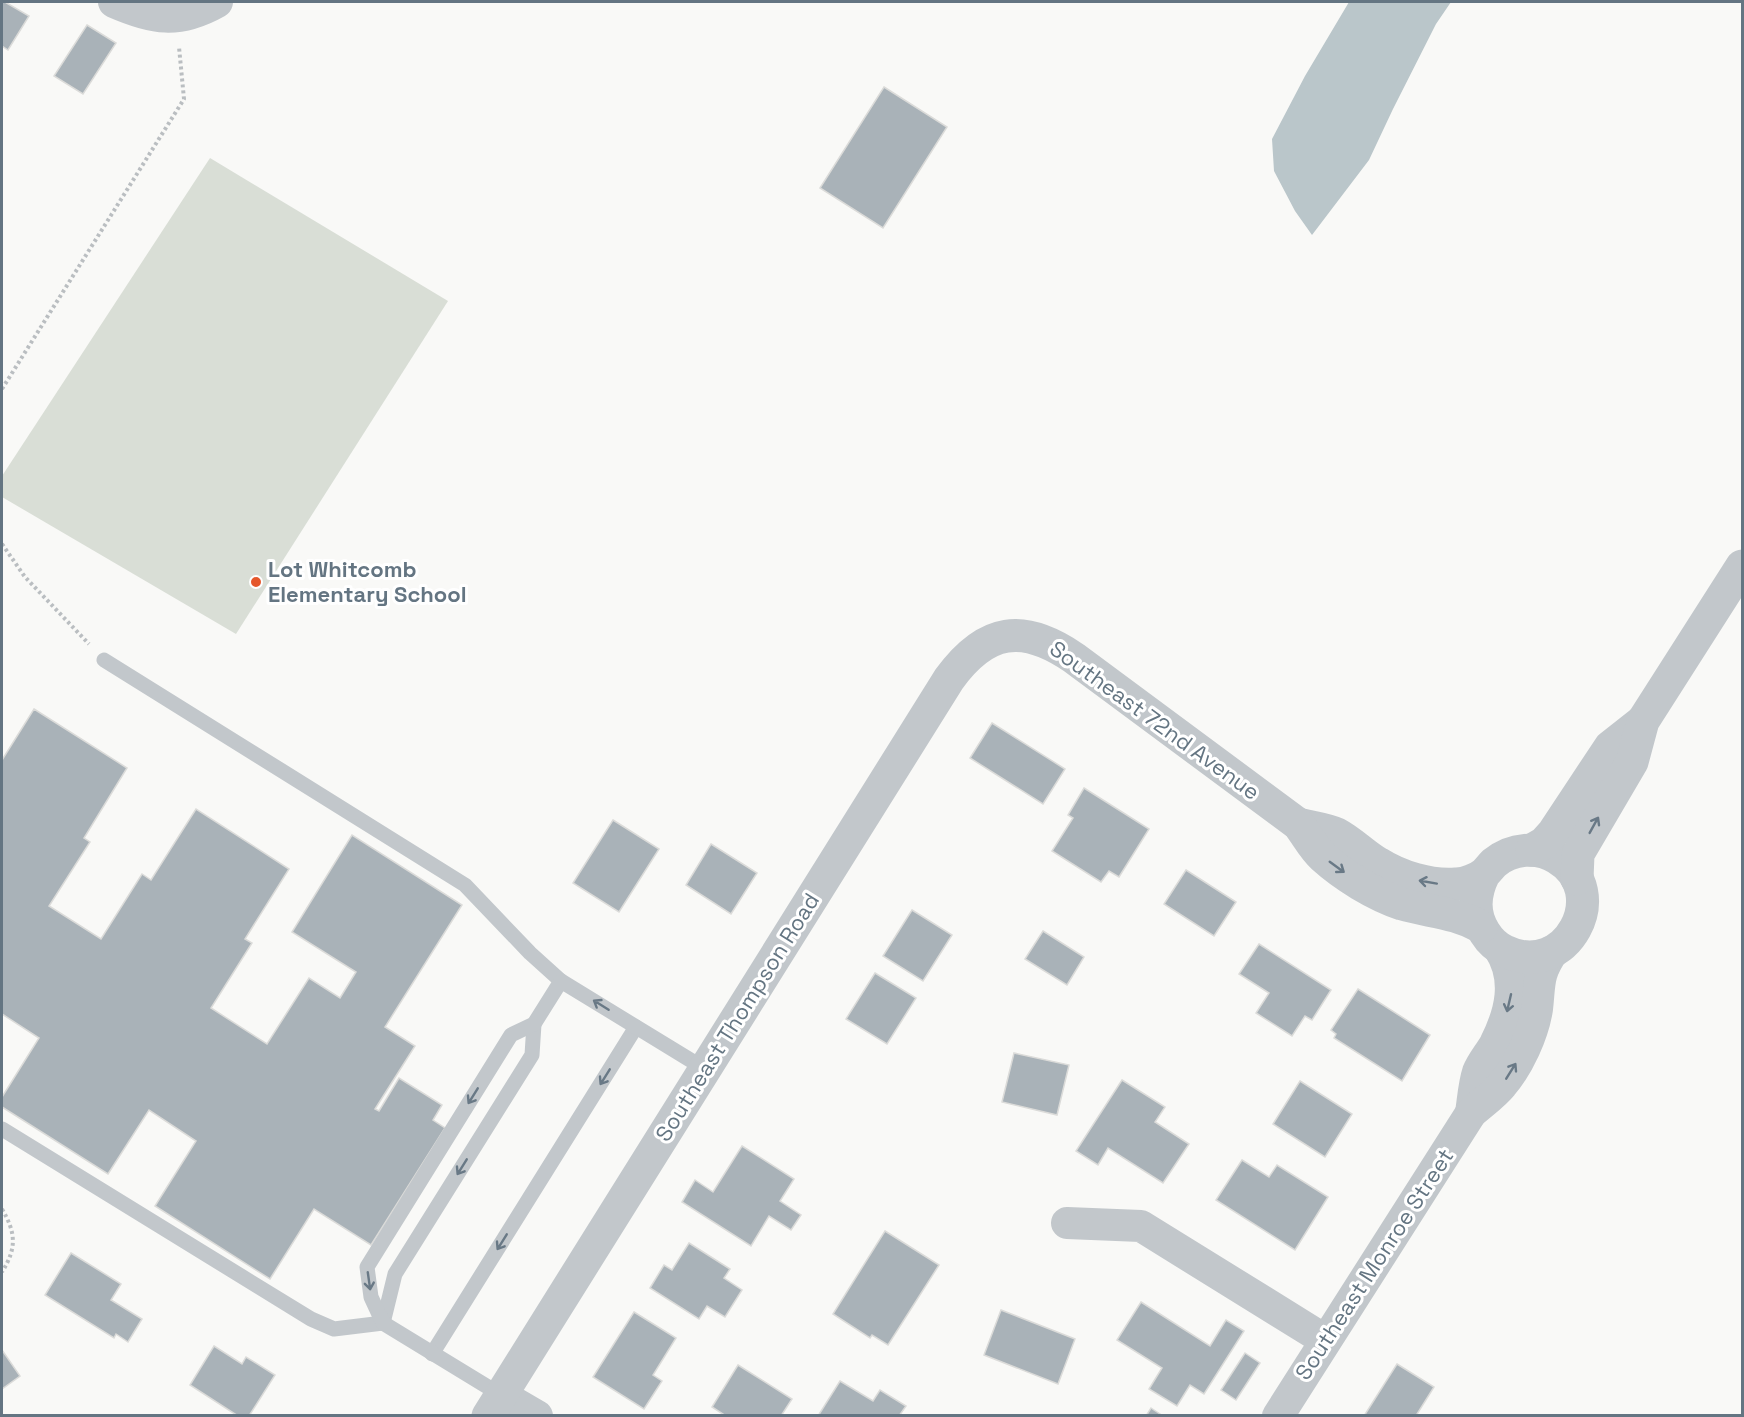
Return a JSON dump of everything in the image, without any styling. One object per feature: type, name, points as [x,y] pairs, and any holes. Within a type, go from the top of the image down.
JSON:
[{"type":"street","points":[[114,2],[144,14],[176,17],[195,13],[217,2]]},
{"type":"street","points":[[1577,879],[1559,858],[1546,852],[1518,851],[1505,855],[1484,874],[1478,886],[1475,900],[1476,914],[1490,938],[1511,954],[1525,957],[1539,956],[1553,951],[1564,944],[1573,933],[1580,920],[1582,907],[1577,879],[1578,854],[1632,762],[1643,721],[1743,566]]},
{"type":"street","name":"Southeast 72nd Avenue","points":[[1004,636],[1037,637],[1063,651],[1298,824],[1322,856],[1370,889],[1401,903],[1453,914],[1490,938]]},
{"type":"street","name":"Southeast Thompson Road","points":[[494,1406],[949,679],[970,654],[1004,636]]},
{"type":"street","points":[[1532,850],[1544,843],[1553,833],[1610,747],[1643,721]]},
{"type":"street","name":"Southeast 72nd Avenue","points":[[1298,824],[1336,834],[1378,864],[1412,879],[1437,884],[1459,884],[1484,874]]},
{"type":"street","name":"Southeast Monroe Street","points":[[1471,1113],[1478,1072],[1494,1044],[1510,1004],[1513,985],[1506,959],[1490,938]]},
{"type":"street","name":"Southeast Monroe Street","points":[[1278,1416],[1471,1113],[1503,1085],[1519,1058],[1530,1035],[1537,1010],[1538,979],[1553,951]]},
{"type":"street","points":[[1068,1222],[1141,1226],[1325,1340]]},
{"type":"street","points":[[494,1406],[537,1416]]},
{"type":"lane","points":[[104,660],[465,885],[561,981],[705,1069]]},
{"type":"lane","points":[[383,1323],[395,1274],[532,1055],[534,1024],[561,981]]},
{"type":"lane","points":[[494,1406],[432,1354],[383,1323],[371,1298],[367,1266],[511,1035],[534,1024]]},
{"type":"lane","points":[[432,1354],[636,1027]]},
{"type":"lane","points":[[2,1129],[311,1319],[334,1329],[383,1323]]},
{"type":"path","points":[[2,389],[184,99],[176,17]]},
{"type":"path","points":[[2,544],[25,577],[104,660]]},
{"type":"path","points":[[2,1209],[11,1225],[14,1244],[2,1272]]},
{"type":"shaded area","points":[[1349,2],[1451,2],[1436,24],[1369,160],[1312,235],[1295,211],[1274,171],[1272,139],[1305,76]]},
{"type":"shaded area","points":[[210,158],[448,301],[236,634],[2,497],[2,476]]},
{"type":"building","points":[[2,2],[29,16],[8,50],[2,46]]},
{"type":"building","points":[[87,25],[116,43],[83,94],[54,76]]},
{"type":"building","points":[[884,87],[947,127],[883,228],[820,188]]},
{"type":"building","points":[[34,709],[127,768],[84,838],[90,842],[49,906],[101,939],[142,874],[151,880],[196,809],[289,869],[245,939],[252,943],[211,1008],[267,1044],[309,978],[340,998],[356,972],[292,932],[352,835],[462,905],[385,1027],[415,1046],[375,1109],[379,1111],[399,1078],[442,1105],[433,1120],[445,1128],[371,1245],[314,1209],[270,1279],[155,1206],[196,1141],[149,1110],[108,1174],[2,1107],[2,1097],[39,1038],[2,1014],[2,760]]},
{"type":"building","points":[[992,723],[1065,769],[1043,804],[970,758]]},
{"type":"building","points":[[1084,788],[1149,829],[1119,877],[1109,871],[1101,882],[1052,851],[1073,818],[1068,815]]},
{"type":"building","points":[[613,820],[659,849],[619,912],[573,883]]},
{"type":"building","points":[[711,844],[757,873],[731,914],[686,885]]},
{"type":"building","points":[[1186,870],[1236,902],[1214,936],[1164,904]]},
{"type":"building","points":[[912,910],[952,935],[923,981],[883,956]]},
{"type":"building","points":[[1043,931],[1084,957],[1067,985],[1025,959]]},
{"type":"building","points":[[1259,944],[1331,990],[1312,1020],[1305,1016],[1292,1036],[1256,1013],[1269,993],[1239,974]]},
{"type":"building","points":[[875,973],[916,998],[887,1044],[846,1019]]},
{"type":"building","points":[[1358,989],[1430,1035],[1402,1081],[1334,1038],[1336,1034],[1331,1030]]},
{"type":"building","points":[[1014,1053],[1069,1065],[1057,1115],[1002,1102]]},
{"type":"building","points":[[1122,1080],[1165,1107],[1155,1122],[1189,1144],[1163,1183],[1108,1148],[1098,1165],[1076,1151]]},
{"type":"building","points":[[1300,1081],[1352,1114],[1325,1157],[1273,1124]]},
{"type":"building","points":[[742,1146],[794,1179],[780,1201],[801,1215],[791,1230],[769,1216],[751,1246],[682,1202],[695,1180],[713,1192]]},
{"type":"building","points":[[1242,1160],[1269,1177],[1277,1165],[1328,1197],[1295,1250],[1216,1200]]},
{"type":"building","points":[[885,1231],[939,1265],[888,1345],[872,1335],[870,1338],[833,1314]]},
{"type":"building","points":[[689,1243],[730,1269],[724,1278],[742,1290],[725,1317],[707,1306],[699,1319],[650,1288],[664,1265],[672,1270]]},
{"type":"building","points":[[71,1253],[121,1284],[111,1300],[142,1319],[128,1342],[116,1334],[114,1338],[45,1295]]},
{"type":"building","points":[[1141,1302],[1210,1346],[1226,1320],[1244,1331],[1204,1394],[1190,1385],[1177,1406],[1149,1389],[1162,1368],[1117,1340]]},
{"type":"building","points":[[1001,1310],[1075,1339],[1058,1384],[984,1355]]},
{"type":"building","points":[[634,1312],[676,1338],[653,1375],[662,1381],[644,1409],[593,1377]]},
{"type":"building","points":[[214,1346],[242,1364],[246,1357],[275,1375],[249,1416],[238,1416],[190,1385]]},
{"type":"building","points":[[2,1350],[20,1376],[2,1389]]},
{"type":"building","points":[[1245,1353],[1260,1363],[1236,1400],[1221,1390]]},
{"type":"building","points":[[1397,1364],[1434,1387],[1417,1414],[1420,1416],[1364,1416]]},
{"type":"building","points":[[738,1365],[792,1399],[781,1416],[722,1416],[723,1414],[712,1407]]},
{"type":"building","points":[[840,1381],[873,1401],[880,1390],[906,1406],[899,1416],[818,1416]]},
{"type":"building","points":[[1151,1408],[1163,1416],[1146,1416]]},
{"type":"place","name":"Lot Whitcomb Elementary School","points":[[256,582]]}]
